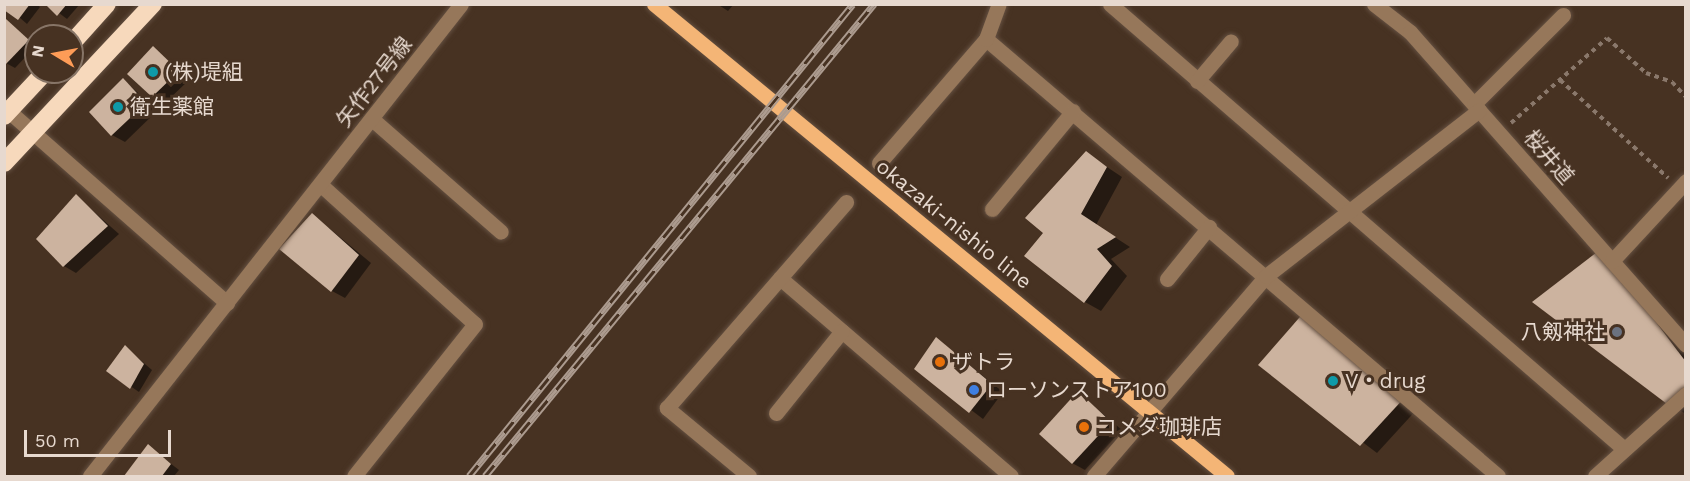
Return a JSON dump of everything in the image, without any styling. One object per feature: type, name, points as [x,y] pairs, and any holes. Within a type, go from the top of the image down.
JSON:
[{"type":"highway","points":[[84,30],[107,4]]},
{"type":"highway","points":[[4,163],[153,4]]},
{"type":"highway","points":[[6,111],[33,84]]},
{"type":"main road","name":"okazaki-nishio line","points":[[654,4],[1227,477]]},
{"type":"street","name":"矢作27号線","points":[[227,303],[461,4]]},
{"type":"street","points":[[879,163],[986,39],[999,4]]},
{"type":"street","points":[[1110,4],[1624,449]]},
{"type":"street","name":"桜井道","points":[[1374,4],[1410,32],[1686,345]]},
{"type":"street","points":[[1094,477],[1266,276],[1476,107],[1563,15]]},
{"type":"street","points":[[986,39],[1266,276],[1489,474]]},
{"type":"street","points":[[1197,81],[1231,41]]},
{"type":"street","points":[[6,111],[227,303],[90,477]]},
{"type":"street","points":[[992,209],[1072,111]]},
{"type":"street","points":[[372,119],[501,232]]},
{"type":"street","points":[[321,185],[475,324],[354,477]]},
{"type":"street","points":[[1612,261],[1682,185]]},
{"type":"street","points":[[749,477],[667,408],[846,202]]},
{"type":"street","points":[[1167,279],[1209,227]]},
{"type":"street","points":[[780,278],[1011,477]]},
{"type":"street","points":[[776,413],[842,331]]},
{"type":"street","points":[[1595,477],[1686,394]]},
{"type":"path","points":[[1499,133],[1607,38],[1646,73],[1672,82],[1686,97]]},
{"type":"path","points":[[1560,80],[1682,185]]},
{"type":"building","points":[[4,4],[30,4],[18,20],[4,10]]},
{"type":"building","points":[[45,4],[67,4],[57,16]]},
{"type":"building","points":[[6,19],[24,35],[24,45],[5,65]]},
{"type":"building","name":"(株)堤組","points":[[153,46],[179,71],[152,97],[127,74]]},
{"type":"building","name":"衛生薬館","points":[[123,78],[146,103],[111,136],[89,112]]},
{"type":"building","points":[[1086,151],[1107,167],[1081,214],[1116,237],[1097,249],[1112,266],[1084,303],[1024,256],[1043,233],[1025,218]]},
{"type":"building","points":[[76,194],[108,226],[63,267],[36,239]]},
{"type":"building","points":[[312,213],[359,255],[331,292],[279,249]]},
{"type":"building","name":"八剱神社","points":[[1601,249],[1686,362],[1686,394],[1671,407],[1532,302]]},
{"type":"building","name":"V・drug","points":[[1306,310],[1406,396],[1360,446],[1258,365]]},
{"type":"building","points":[[936,337],[992,384],[969,413],[914,369]]},
{"type":"building","points":[[125,345],[144,364],[130,389],[106,371]]},
{"type":"building","points":[[1078,391],[1111,422],[1072,464],[1039,434]]},
{"type":"building","points":[[148,444],[171,464],[162,476],[124,476]]},
{"type":"railway","points":[[469,476],[853,4]]},
{"type":"railway","points":[[485,476],[874,4]]},
{"type":"place","name":"(株)堤組","points":[[153,72]]},
{"type":"place","name":"衛生薬館","points":[[118,107]]},
{"type":"place","name":"八剱神社","points":[[1617,332]]},
{"type":"place","name":"ザトラ","points":[[940,362]]},
{"type":"place","name":"V・drug","points":[[1333,381]]},
{"type":"place","name":"ローソンストア100","points":[[974,390]]},
{"type":"place","name":"コメダ珈琲店","points":[[1084,427]]}]
